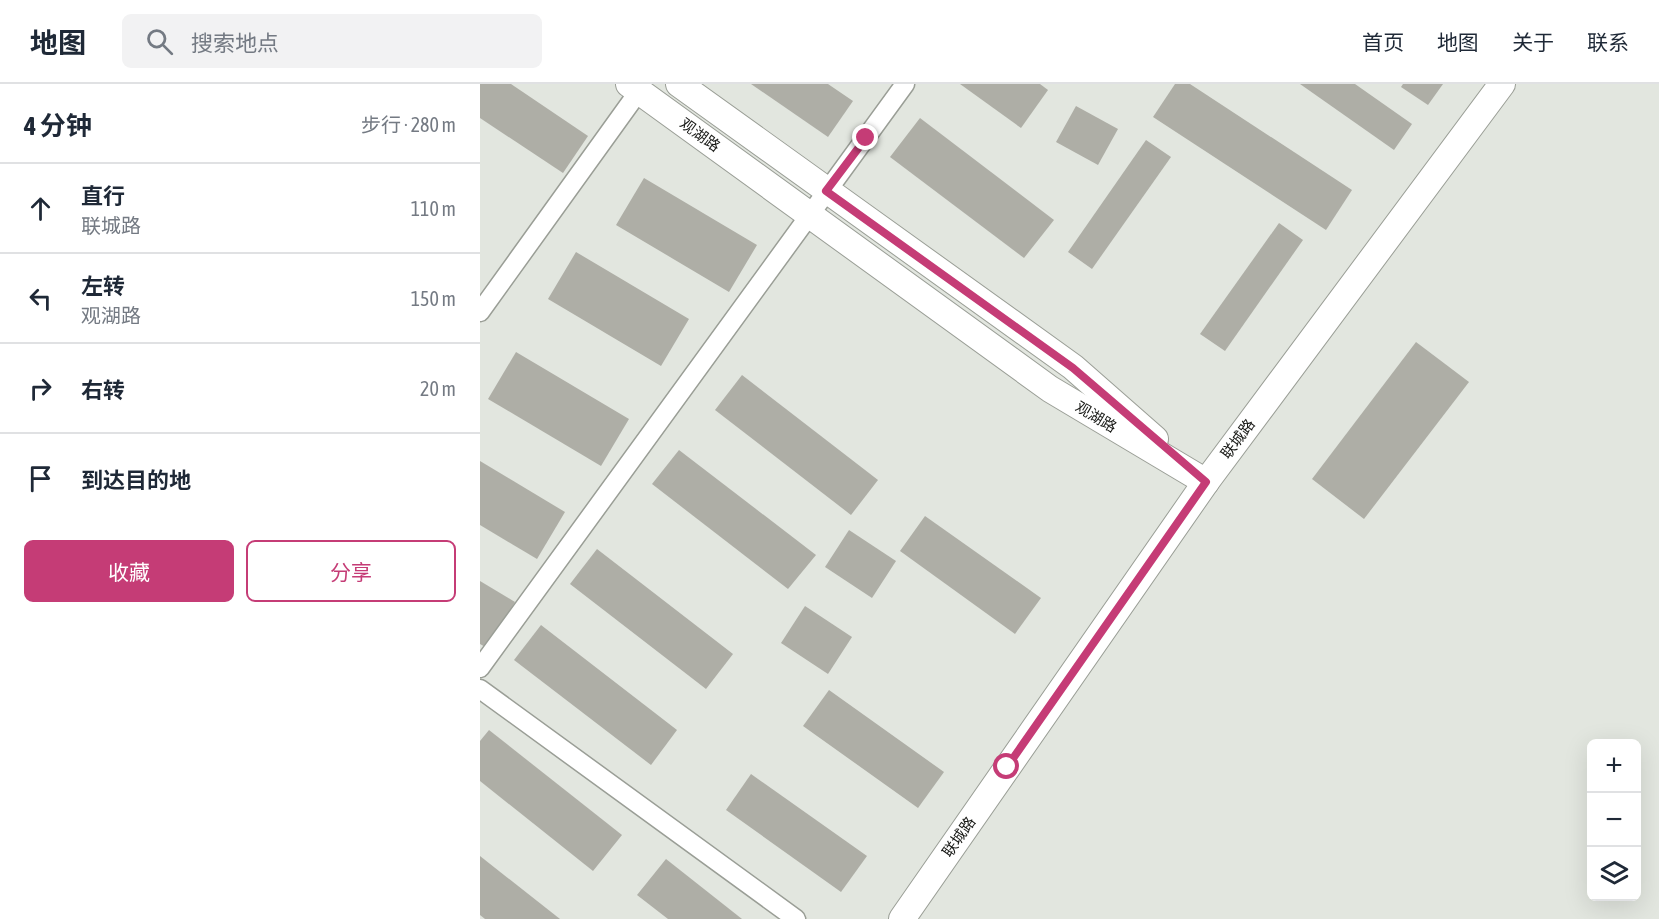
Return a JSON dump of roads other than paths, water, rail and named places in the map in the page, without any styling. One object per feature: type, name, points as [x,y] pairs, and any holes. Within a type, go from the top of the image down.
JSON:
[{"type":"street","name":"观湖路","points":[[679,84],[1073,368],[1206,482]]},
{"type":"street","points":[[480,668],[905,84]]},
{"type":"street","name":"联城路","points":[[902,919],[1206,482],[1502,84]]},
{"type":"street","name":"观湖路","points":[[634,87],[1050,389],[1206,482]]},
{"type":"street","points":[[480,312],[634,87]]},
{"type":"street","points":[[480,689],[795,919]]}]
